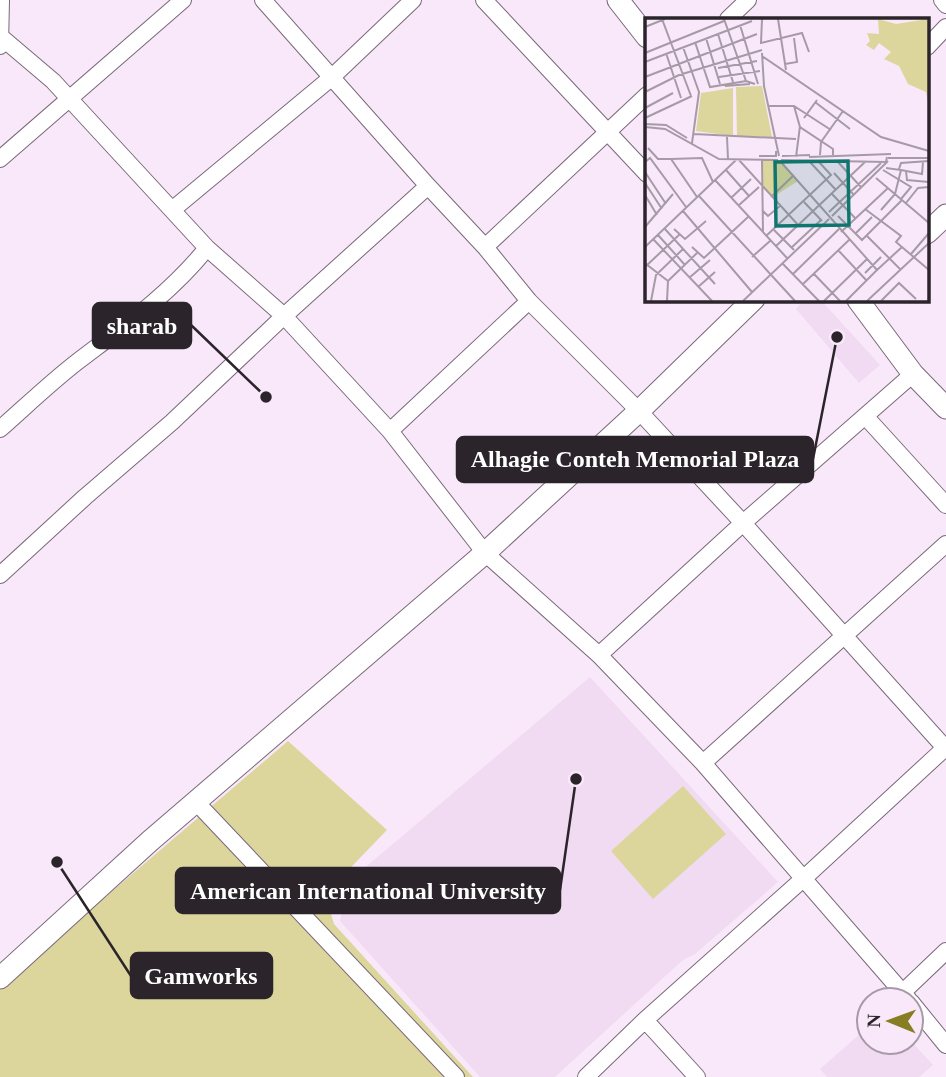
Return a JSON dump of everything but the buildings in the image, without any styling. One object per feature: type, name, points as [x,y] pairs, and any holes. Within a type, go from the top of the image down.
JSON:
[{"type":"street","points":[[0,46],[1,0]]},
{"type":"street","points":[[0,159],[183,0]]},
{"type":"street","points":[[263,0],[485,247],[529,301],[639,411],[945,749],[645,1020],[586,1077]]},
{"type":"street","points":[[172,210],[331,78],[413,0]]},
{"type":"street","points":[[484,0],[645,172]]},
{"type":"street","points":[[618,0],[645,34]]},
{"type":"street","points":[[729,18],[748,0]]},
{"type":"street","points":[[942,0],[946,5]]},
{"type":"street","points":[[928,46],[946,27]]},
{"type":"street","points":[[0,36],[53,81],[207,248],[284,316],[390,431],[485,553],[599,655],[703,763],[897,986]]},
{"type":"street","points":[[485,247],[645,97]]},
{"type":"street","points":[[0,575],[172,422],[428,186]]},
{"type":"street","points":[[928,232],[946,215]]},
{"type":"street","points":[[0,429],[60,376],[121,331],[191,268],[207,248]]},
{"type":"street","points":[[390,431],[529,301]]},
{"type":"street","points":[[0,978],[149,841],[485,553],[639,411],[752,301]]},
{"type":"street","points":[[859,301],[913,374],[946,408]]},
{"type":"street","points":[[599,655],[743,523],[913,374]]},
{"type":"street","points":[[865,416],[946,505]]},
{"type":"street","points":[[703,763],[946,544]]},
{"type":"street","points":[[196,802],[456,1077]]},
{"type":"street","points":[[918,986],[946,951]]},
{"type":"street","points":[[925,1019],[946,1045]]},
{"type":"street","points":[[645,1020],[697,1077]]},
{"type":"shaded area","points":[[802,301],[822,301],[880,365],[859,383],[796,309]]},
{"type":"shaded area","points":[[590,677],[778,882],[695,954],[683,960],[555,1077],[480,1077],[340,921],[348,882]]},
{"type":"shaded area","points":[[288,741],[387,830],[325,894],[334,924],[473,1077],[0,1077],[0,987]]},
{"type":"shaded area","points":[[683,786],[726,834],[653,899],[611,851]]},
{"type":"shaded area","points":[[855,1038],[855,1056],[925,1056],[933,1065],[919,1077],[827,1077],[820,1069]]},
{"type":"place","name":"Alhagie Conteh Memorial Plaza","points":[[837,337]]},
{"type":"place","name":"sharab","points":[[266,397]]},
{"type":"place","name":"American International University","points":[[576,779]]},
{"type":"place","name":"Gamworks","points":[[57,862]]}]
